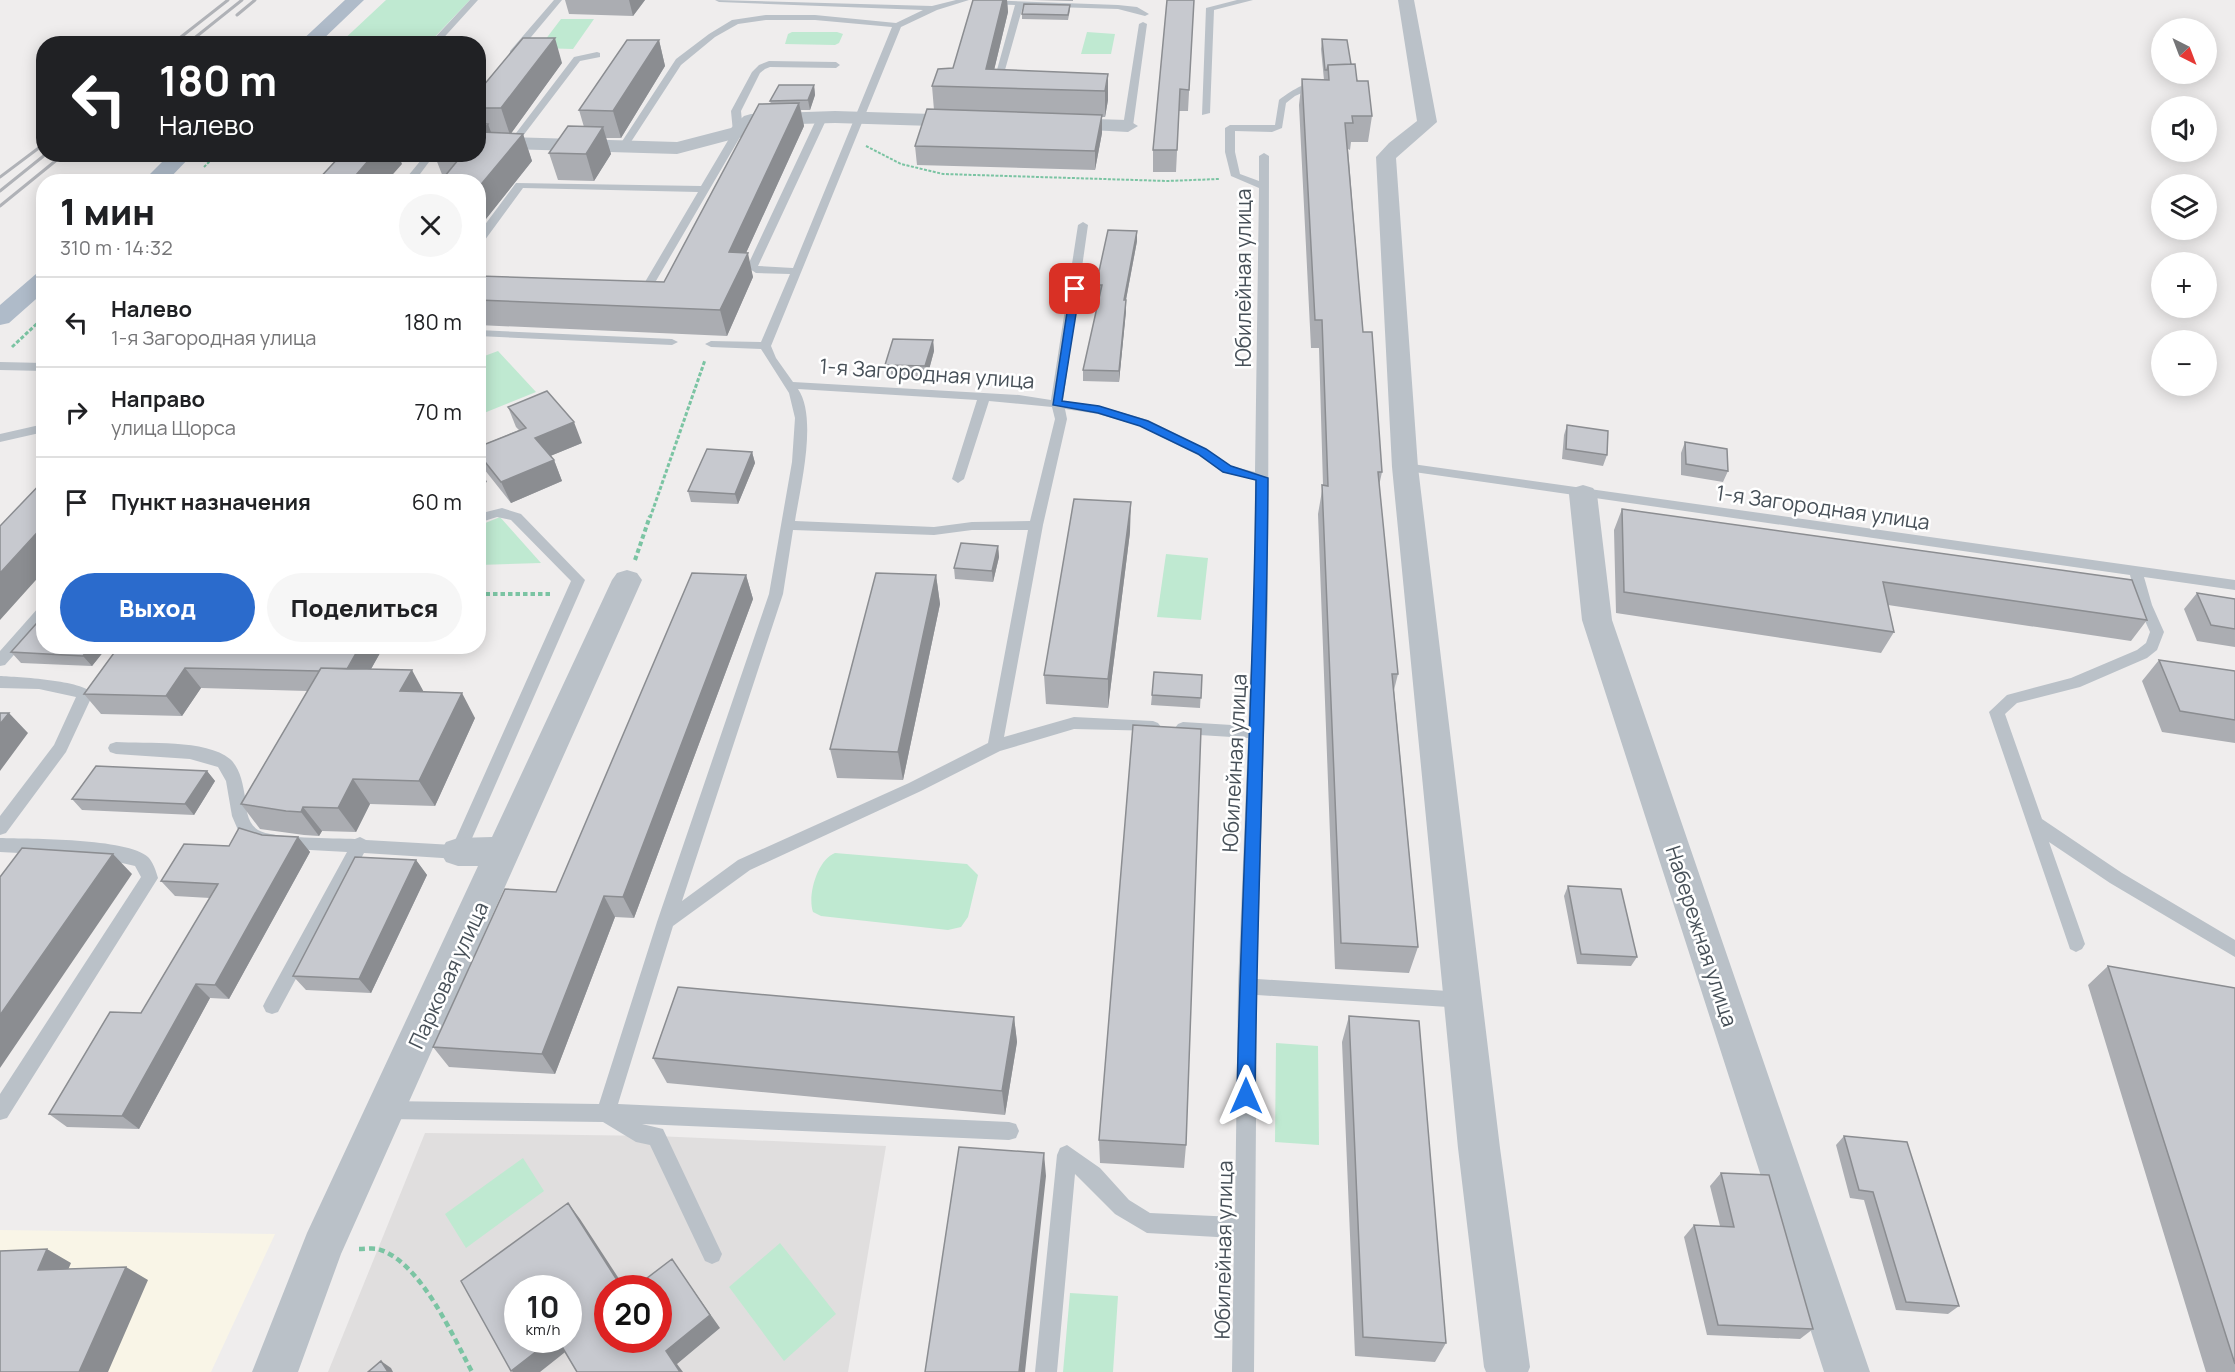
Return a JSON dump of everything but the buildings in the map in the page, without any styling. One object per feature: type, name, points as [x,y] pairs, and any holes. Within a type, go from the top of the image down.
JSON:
[{"type":"main road","points":[[317,36],[355,0]]},
{"type":"main road","points":[[162,174],[174,162]]},
{"type":"main road","points":[[0,318],[36,286]]},
{"type":"street","points":[[1406,0],[1427,122],[1415,136],[1395,145],[1386,157],[1406,467],[1479,1148],[1507,1367]]},
{"type":"street","points":[[486,142],[697,146],[738,132],[751,120],[760,119],[861,118],[978,122]]},
{"type":"street","points":[[1037,123],[1128,126]]},
{"type":"street","name":"Набережная улица","points":[[1583,494],[1597,620],[1847,1372]]},
{"type":"street","name":"Парковая улица","points":[[275,1372],[322,1248],[627,580]]},
{"type":"street","points":[[458,852],[504,851]]},
{"type":"lane","points":[[440,36],[474,0]]},
{"type":"lane","points":[[503,64],[558,0]]},
{"type":"lane","points":[[719,0],[934,8]]},
{"type":"lane","points":[[624,146],[679,62],[718,31],[744,19],[880,22],[897,26],[934,8],[964,0],[1134,9],[1144,19],[1128,126]]},
{"type":"lane","points":[[1205,113],[1210,8],[1249,0]]},
{"type":"lane","points":[[999,77],[1020,3]]},
{"type":"lane","points":[[606,1113],[666,922],[776,594],[798,462],[801,418],[795,393],[770,358],[765,346],[853,138],[897,26]]},
{"type":"lane","points":[[513,143],[577,59],[597,55]]},
{"type":"lane","points":[[619,291],[633,290],[649,284],[738,132],[736,111],[756,72],[769,64],[836,64]]},
{"type":"lane","points":[[1264,186],[1236,176],[1230,152],[1230,128],[1256,130],[1279,126],[1282,102],[1300,90],[1328,83]]},
{"type":"lane","points":[[797,271],[756,270],[752,267],[822,118]]},
{"type":"lane","name":"Юбилейная улица","points":[[1243,1372],[1247,986],[1258,733],[1264,156]]},
{"type":"lane","points":[[415,174],[424,162]]},
{"type":"lane","points":[[486,231],[520,185],[704,189]]},
{"type":"lane","points":[[995,746],[1036,525],[1061,419],[1057,403],[1083,225]]},
{"type":"lane","points":[[486,333],[672,342]]},
{"type":"lane","points":[[711,344],[765,346]]},
{"type":"lane","points":[[0,366],[36,367]]},
{"type":"lane","name":"1-я Загородная улица","points":[[790,386],[984,397],[1057,403],[1099,410],[1144,423],[1202,452],[1227,469],[1262,478]]},
{"type":"lane","points":[[958,480],[984,397]]},
{"type":"lane","points":[[0,438],[36,431]]},
{"type":"lane","name":"1-я Загородная улица","points":[[1406,467],[2235,585]]},
{"type":"lane","points":[[116,748],[214,757],[231,770],[237,785],[241,820],[252,835],[273,841],[360,844],[458,852],[578,580],[516,517],[508,512],[494,512],[486,516]]},
{"type":"lane","points":[[787,525],[934,531],[972,526],[1036,525]]},
{"type":"lane","points":[[2076,944],[1997,712],[2012,699],[2075,683],[2127,661],[2152,646],[2157,632],[2145,605],[2136,572]]},
{"type":"lane","points":[[0,661],[36,620]]},
{"type":"lane","points":[[0,682],[39,683],[74,689],[85,694],[60,748],[0,828]]},
{"type":"lane","points":[[666,922],[744,865],[915,787],[995,746],[1074,723],[1258,733]]},
{"type":"lane","points":[[2035,823],[2116,878],[2235,949]]},
{"type":"lane","points":[[272,1006],[360,844]]},
{"type":"lane","points":[[0,845],[53,847],[126,855],[141,861],[150,878],[0,1111]]},
{"type":"lane","points":[[1247,986],[1464,1000]]},
{"type":"lane","points":[[386,1110],[606,1113],[1009,1131]]},
{"type":"lane","points":[[606,1113],[643,1135],[656,1136],[712,1254]]},
{"type":"lane","points":[[1046,1372],[1067,1155],[1093,1175],[1122,1207],[1147,1223],[1244,1228]]},
{"type":"path","points":[[853,138],[901,164],[933,173],[1167,181],[1236,176]]},
{"type":"path","points":[[7,351],[36,324]]},
{"type":"path","points":[[627,580],[711,344]]},
{"type":"path","points":[[486,594],[573,594]]},
{"type":"path","points":[[322,1248],[379,1250],[398,1261],[433,1300],[472,1372]]},
{"type":"shaded area","points":[[425,1133],[656,1136],[886,1146],[848,1372],[328,1372]]},
{"type":"shaded area","points":[[0,1230],[275,1234],[211,1372],[0,1372]]},
{"type":"green space","points":[[386,0],[470,0],[436,36],[348,36]]},
{"type":"green space","points":[[561,19],[594,19],[573,49],[539,48]]},
{"type":"green space","points":[[792,32],[843,34],[839,43],[835,45],[785,44],[788,34]]},
{"type":"green space","points":[[1087,32],[1115,34],[1111,54],[1081,54]]},
{"type":"green space","points":[[498,351],[536,392],[486,412],[486,355]]},
{"type":"green space","points":[[500,517],[541,563],[486,565],[486,523]]},
{"type":"green space","points":[[1166,554],[1208,558],[1201,620],[1157,617]]},
{"type":"green space","points":[[835,853],[967,864],[978,875],[968,917],[961,927],[948,930],[821,916],[813,912],[812,896],[815,878],[824,862]]},
{"type":"green space","points":[[1276,1043],[1318,1046],[1319,1145],[1275,1142]]},
{"type":"green space","points":[[523,1158],[544,1191],[466,1248],[445,1214]]},
{"type":"green space","points":[[780,1243],[836,1314],[784,1361],[729,1287]]},
{"type":"green space","points":[[1070,1293],[1118,1296],[1113,1372],[1063,1372]]},
{"type":"railway","points":[[182,36],[228,0]]},
{"type":"railway","points":[[197,36],[242,0]]},
{"type":"railway","points":[[237,15],[255,0]]},
{"type":"railway","points":[[0,177],[36,150]]},
{"type":"railway","points":[[0,191],[36,162]]},
{"type":"railway","points":[[39,174],[54,162]]},
{"type":"railway","points":[[0,206],[36,177]]},
{"type":"route","points":[[1075,289],[1057,403],[1099,410],[1144,423],[1202,452],[1227,469],[1262,478],[1258,733],[1249,896],[1246,1096]]}]
